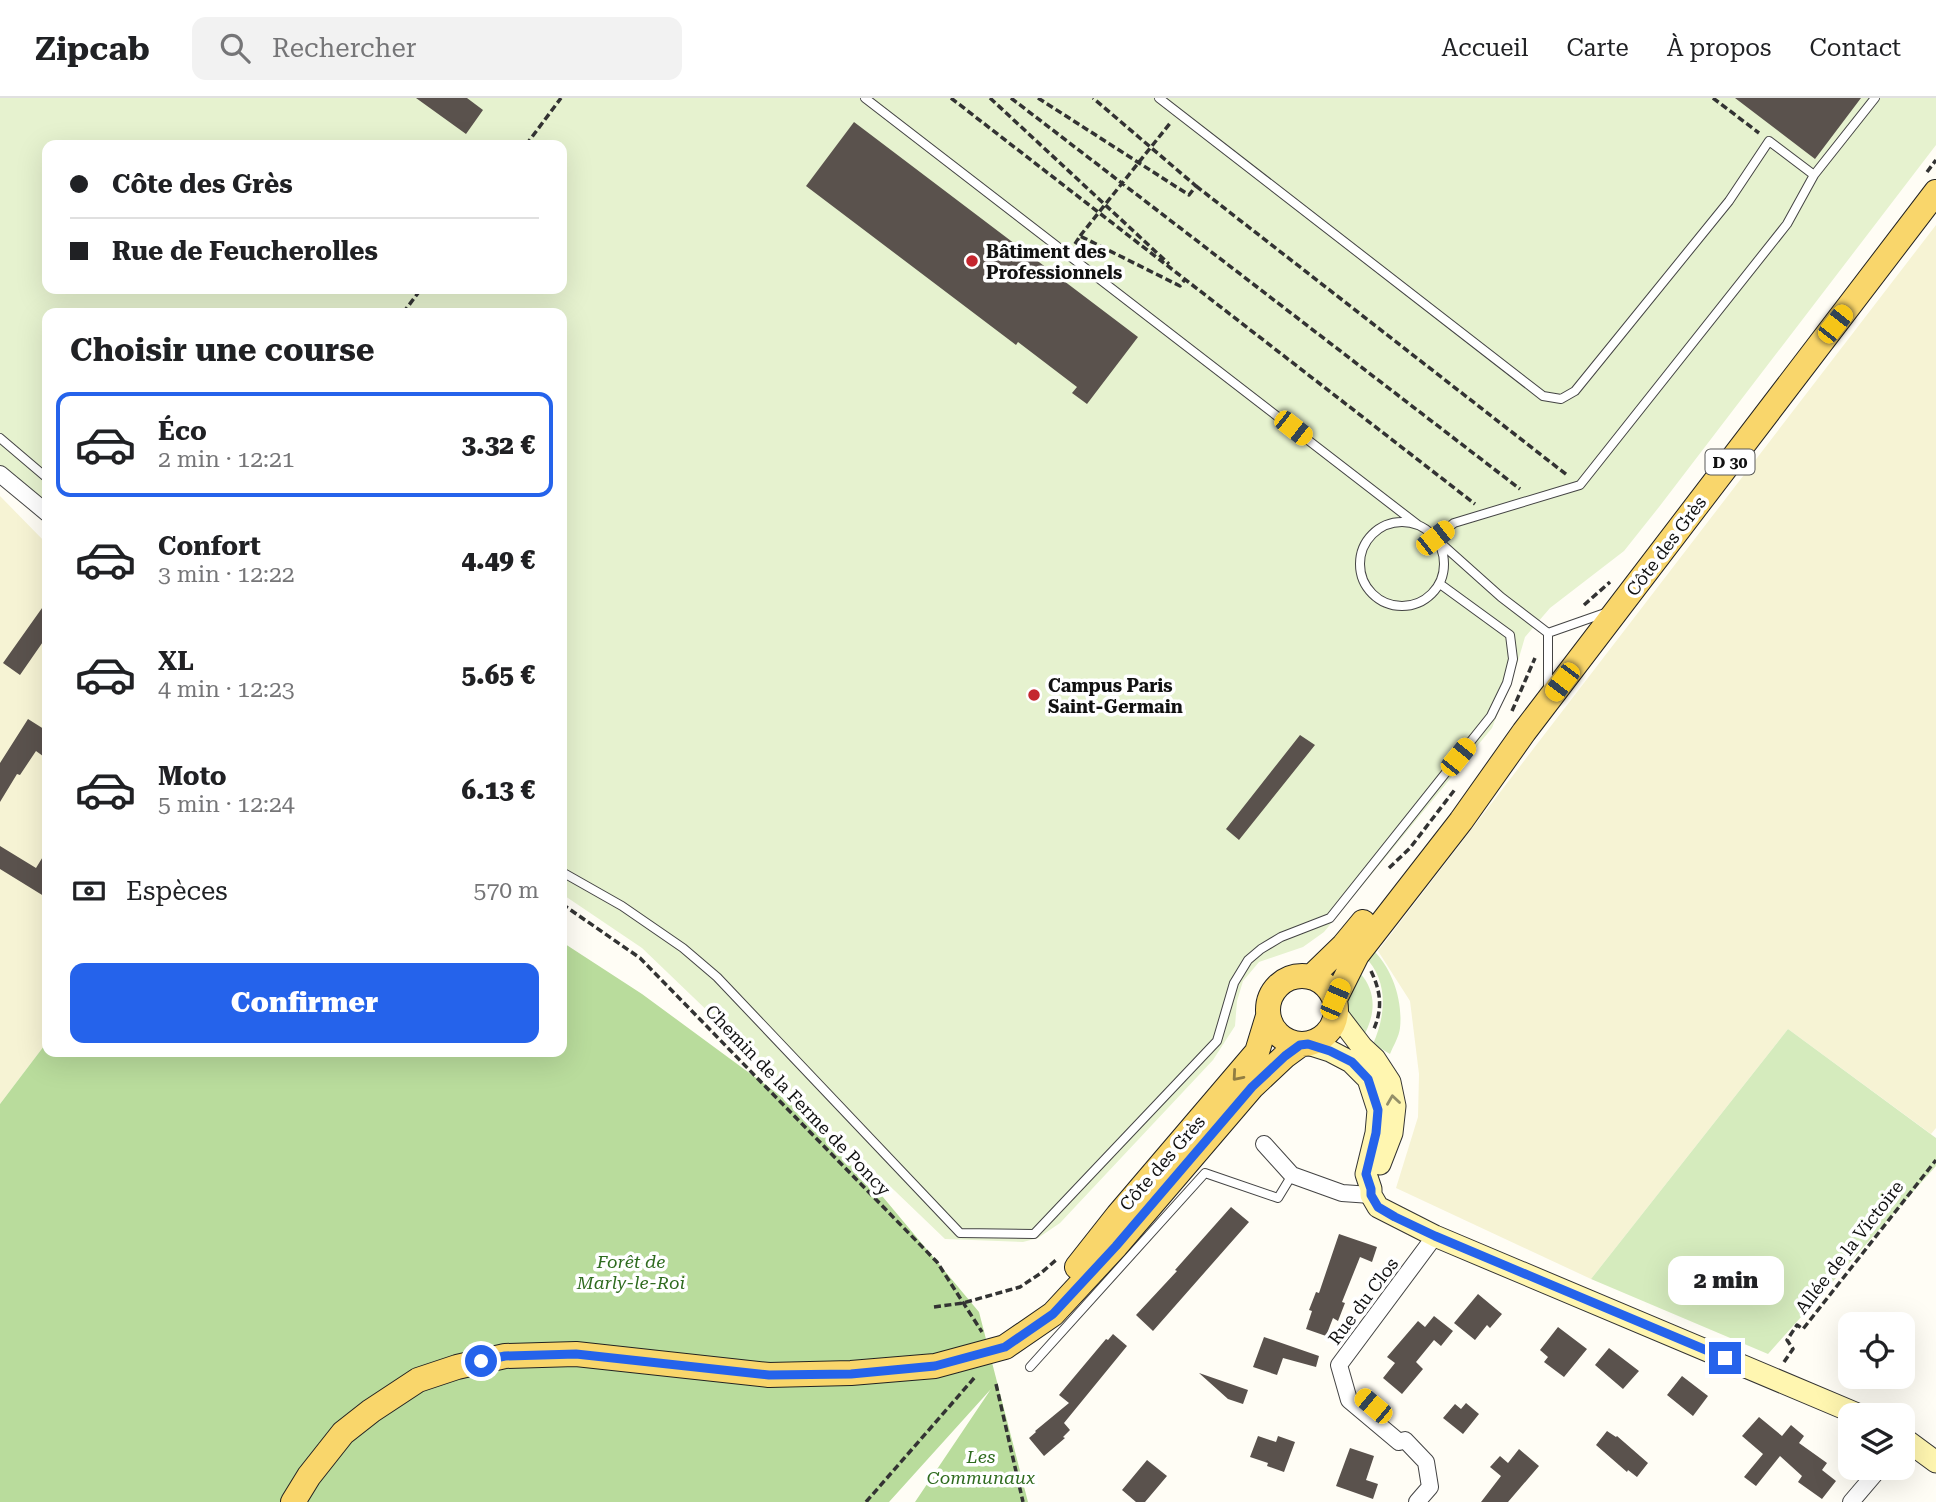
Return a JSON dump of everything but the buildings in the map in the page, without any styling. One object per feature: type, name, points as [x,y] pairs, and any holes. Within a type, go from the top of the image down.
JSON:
[{"type":"main road","name":"Côte des Grès","points":[[1311,977],[1344,945],[1524,732],[1936,192]]},
{"type":"main road","name":"Côte des Grès","points":[[1336,1006],[1357,956],[1461,821],[1524,732]]},
{"type":"main road","points":[[1300,976],[1311,977],[1330,989],[1336,1006],[1335,1021],[1330,1031],[1322,1039],[1304,1044],[1289,1042],[1279,1036],[1268,1016],[1268,1005],[1279,985],[1300,976]]},
{"type":"main road","name":"Côte des Grès","points":[[935,1366],[988,1342],[1034,1315],[1062,1286],[1118,1215],[1257,1052],[1268,1016]]},
{"type":"main road","name":"Côte des Grès","points":[[293,1502],[309,1476],[343,1433],[371,1411],[418,1380],[457,1367],[505,1356],[576,1354],[769,1375],[851,1374],[935,1366],[1005,1347],[1053,1314],[1116,1246],[1252,1087],[1285,1056],[1304,1044]]},
{"type":"street","points":[[0,474],[42,509]]},
{"type":"street","points":[[1336,1006],[1346,1028],[1375,1059],[1390,1082],[1395,1106],[1392,1133],[1371,1192]]},
{"type":"street","points":[[1304,1044],[1330,1051],[1352,1062],[1368,1079],[1378,1110],[1376,1133],[1366,1174],[1378,1207],[1435,1236],[1838,1406]]},
{"type":"street","points":[[1264,1144],[1292,1175],[1342,1193],[1371,1192]]},
{"type":"street","name":"Rue du Clos","points":[[1417,1502],[1430,1487],[1426,1462],[1405,1440],[1399,1442],[1349,1400],[1339,1365],[1435,1236]]},
{"type":"street","points":[[1915,1447],[1936,1462]]},
{"type":"street","points":[[1851,1502],[1870,1480]]},
{"type":"lane","points":[[865,98],[1435,538],[1501,597],[1548,633]]},
{"type":"lane","points":[[1159,98],[1543,396],[1561,398],[1575,391],[1729,201],[1769,141],[1814,175]]},
{"type":"lane","points":[[1435,538],[1454,523],[1580,485],[1787,224],[1814,175],[1875,98]]},
{"type":"lane","points":[[0,438],[42,474]]},
{"type":"lane","points":[[1418,525],[1406,522],[1382,527],[1372,534],[1361,551],[1359,561],[1363,582],[1376,598],[1397,607],[1422,602],[1432,594],[1440,584],[1444,572],[1441,548],[1435,538]]},
{"type":"lane","points":[[567,875],[622,906],[683,948],[717,977],[960,1233],[1034,1234],[1217,1041],[1234,983],[1248,960],[1281,937],[1330,918],[1491,716],[1507,683],[1513,659],[1510,635],[1440,584]]},
{"type":"lane","points":[[1548,633],[1618,608]]},
{"type":"lane","points":[[1548,633],[1548,701]]},
{"type":"lane","points":[[1030,1367],[1205,1173],[1278,1198],[1292,1175]]},
{"type":"path","points":[[530,140],[561,98]]},
{"type":"path","points":[[951,98],[1487,513]]},
{"type":"path","points":[[990,98],[1185,279]]},
{"type":"path","points":[[1011,98],[1533,499]]},
{"type":"path","points":[[1038,98],[1189,195],[1196,187]]},
{"type":"path","points":[[1093,98],[1196,187],[1580,485]]},
{"type":"path","points":[[1713,98],[1769,141]]},
{"type":"path","points":[[1068,254],[1178,113]]},
{"type":"path","points":[[1080,236],[1180,286],[1185,279]]},
{"type":"path","name":"Chemin de la Ferme de Poncy","points":[[567,907],[640,958],[937,1262],[988,1342]]},
{"type":"path","points":[[1370,968],[1379,990],[1380,1004],[1371,1034]]},
{"type":"path","name":"Allée de la Victoire","points":[[1773,1378],[1793,1349],[1787,1340],[1797,1325],[1803,1329],[1936,1160]]},
{"type":"path","points":[[934,1307],[963,1303],[1020,1287],[1057,1259]]},
{"type":"path","points":[[866,1502],[981,1370]]},
{"type":"path","points":[[996,1384],[1023,1502]]},
{"type":"shaded area","points":[[1936,225],[1936,1128],[1931,1134],[1788,1029],[1591,1279],[1396,1188],[1418,1117],[1419,1074],[1410,1001],[1378,951]]},
{"type":"shaded area","points":[[0,496],[42,539],[42,1049],[0,1104]]},
{"type":"green space","name":"Campus Paris Saint-Germain","points":[[0,98],[1936,98],[1936,145],[1624,551],[1550,608],[1525,637],[1492,728],[1324,932],[1303,947],[1259,962],[1243,981],[1237,1001],[1235,1026],[1213,1060],[1060,1223],[1038,1238],[1023,1242],[945,1239],[642,948],[567,897],[567,308],[42,308],[42,500],[0,465]]},
{"type":"green space","name":"Forêt de Marly-le-Roi","points":[[567,945],[642,994],[827,1130],[979,1312],[1028,1502],[915,1502],[991,1389],[889,1502],[0,1502],[0,1104],[42,1049],[42,1057],[567,1057]]},
{"type":"green space","points":[[1371,948],[1390,974],[1400,1006],[1399,1031],[1390,1054],[1373,1044],[1381,1021],[1383,998],[1378,976],[1364,956]]},
{"type":"green space","points":[[1360,973],[1370,989],[1373,1005],[1370,1022],[1362,1039],[1345,1008],[1345,998]]},
{"type":"green space","points":[[1788,1029],[1936,1138],[1936,1166],[1768,1354],[1591,1279]]},
{"type":"place","name":"Bâtiment des Professionnels","points":[[972,261]]},
{"type":"place","name":"Campus Paris Saint-Germain","points":[[1034,695]]},
{"type":"route","points":[[481,1361],[505,1356],[576,1354],[769,1375],[851,1374],[935,1366],[1005,1347],[1053,1314],[1116,1246],[1252,1087],[1285,1056],[1300,1045],[1308,1044],[1352,1062],[1368,1079],[1378,1110],[1376,1133],[1366,1174],[1371,1195],[1378,1207],[1435,1236],[1725,1358]]},
{"type":"park label","name":"Les Communaux","points":[[981,1466]]}]
